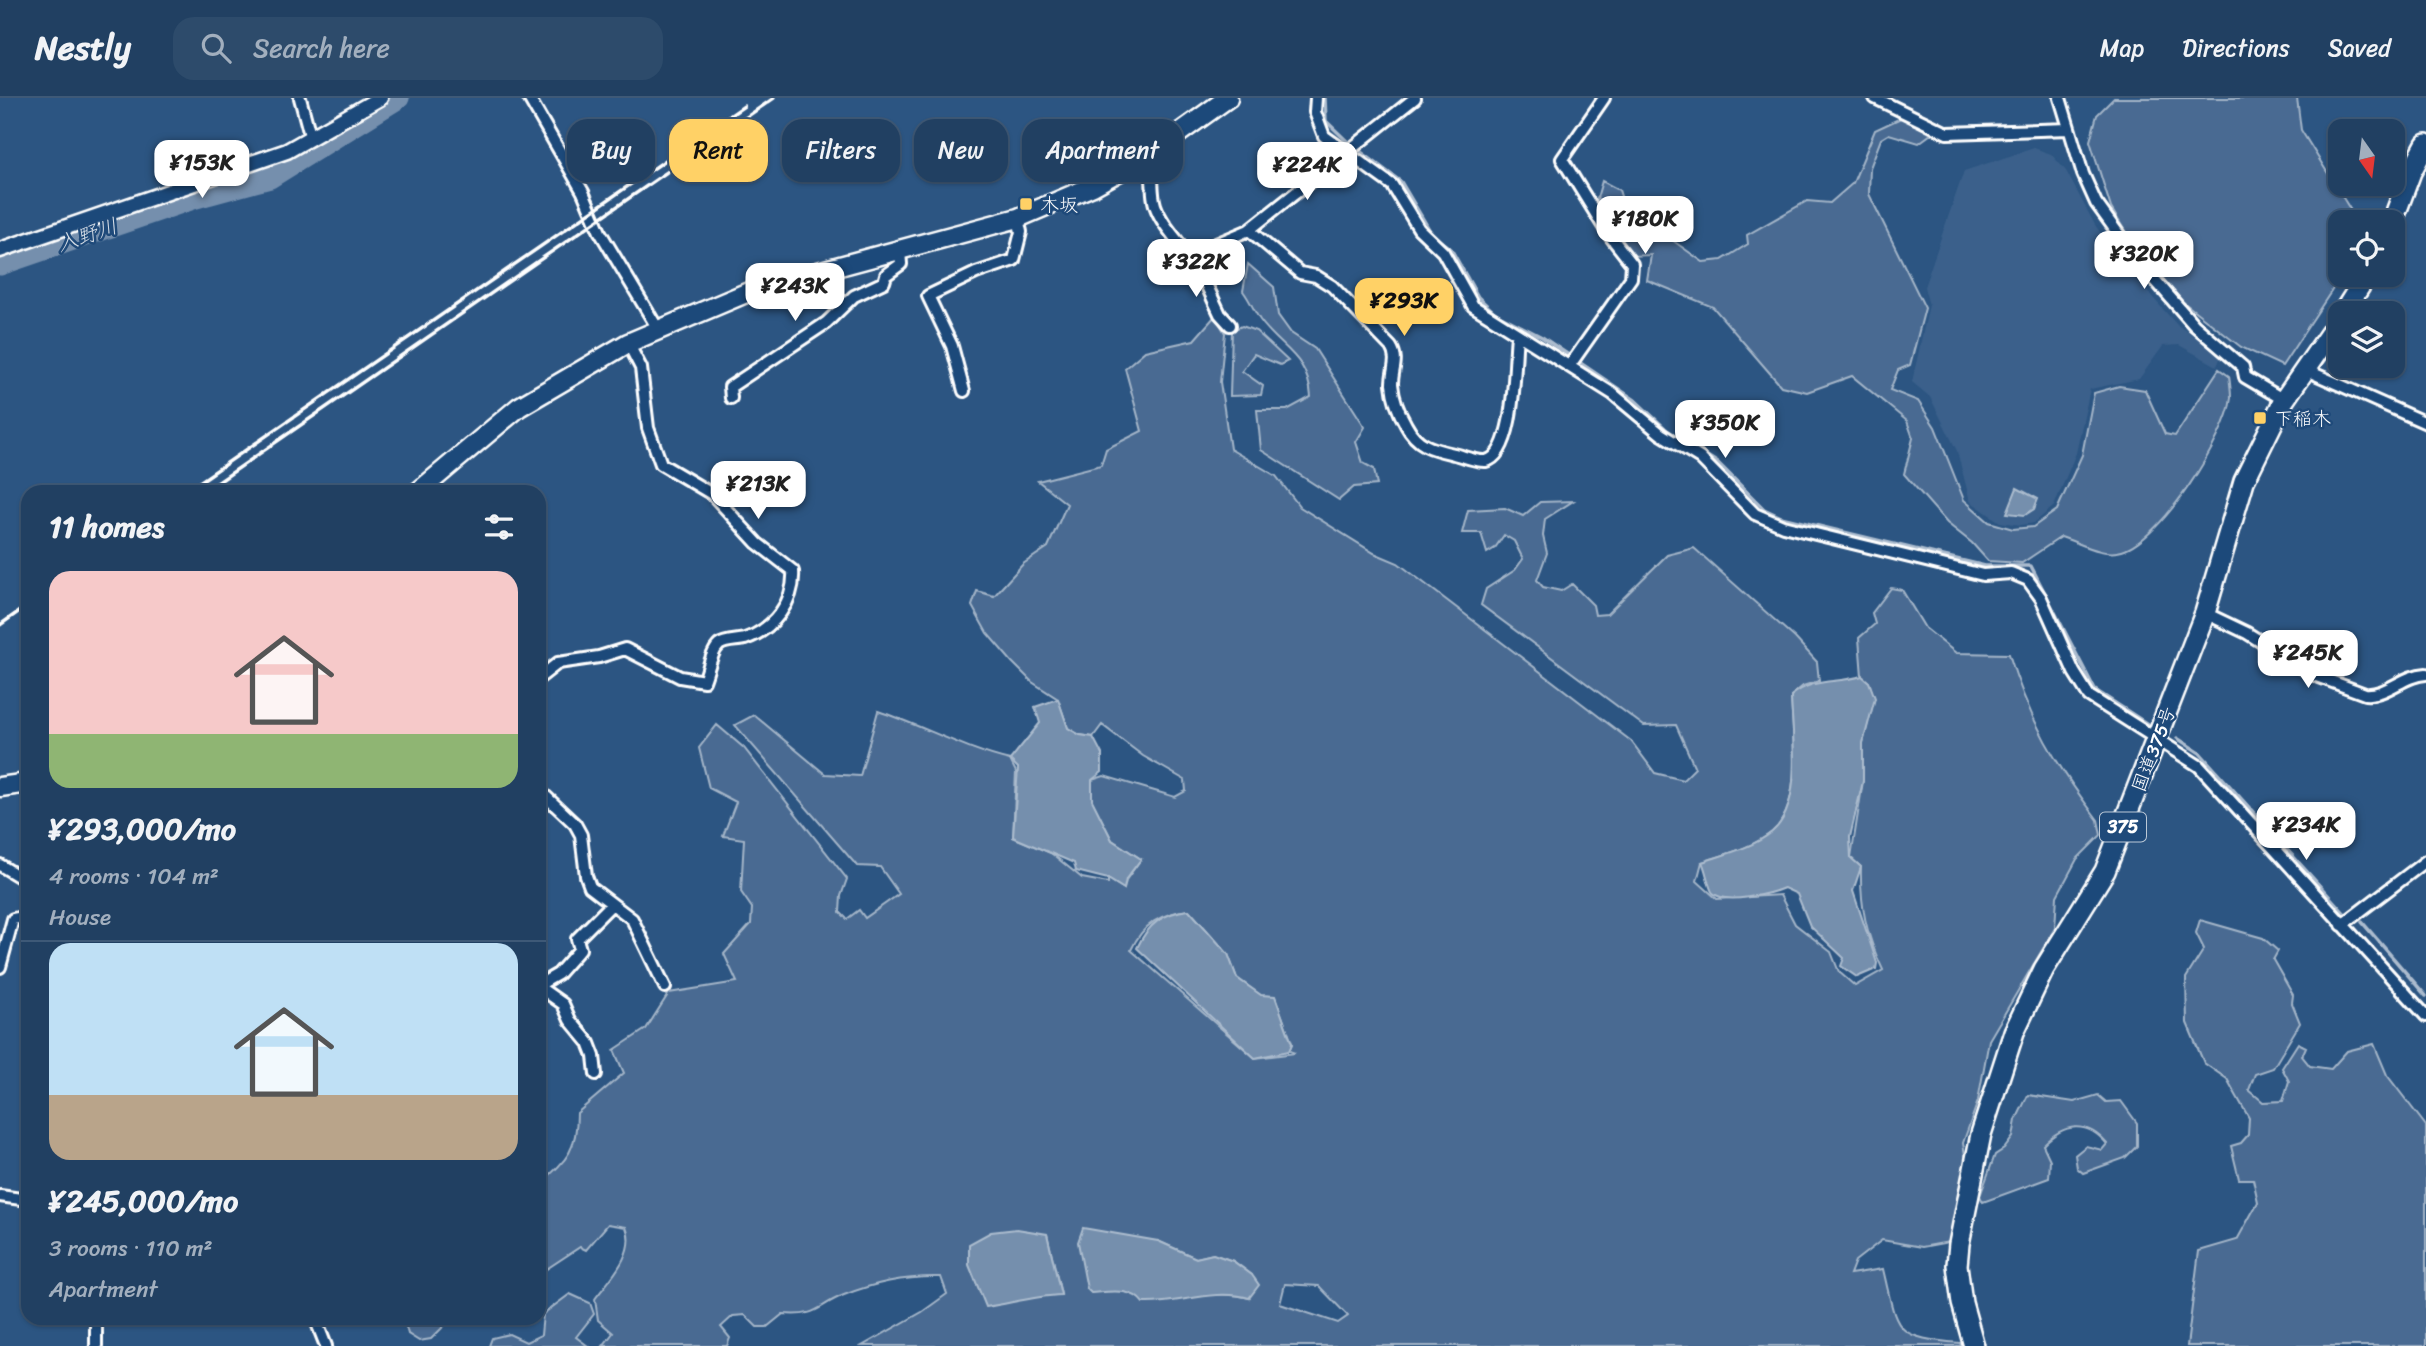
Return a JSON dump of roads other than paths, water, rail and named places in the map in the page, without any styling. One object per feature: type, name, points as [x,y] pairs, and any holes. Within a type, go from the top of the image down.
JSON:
[{"type":"highway","points":[[2398,210],[2411,172],[2426,144]]},
{"type":"highway","points":[[2399,210],[2426,171]]},
{"type":"highway","name":"国道375号","points":[[1974,1346],[1962,1303],[1957,1265],[1981,1134],[2014,1032],[2044,969],[2105,871],[2205,613],[2244,481],[2284,400],[2328,337]]},
{"type":"main road","points":[[1183,130],[1228,98]]},
{"type":"main road","points":[[426,485],[519,407],[628,343],[658,329],[758,288],[1018,218],[1100,182]]},
{"type":"main road","points":[[0,787],[21,784]]},
{"type":"street","points":[[300,98],[311,139]]},
{"type":"street","points":[[0,250],[241,169],[311,139],[380,98]]},
{"type":"street","points":[[529,98],[583,192],[600,232],[658,329]]},
{"type":"street","points":[[1315,98],[1315,112],[1324,136],[1350,148],[1392,185],[1419,229],[1443,252],[1473,306],[1517,335],[1573,360],[1661,434],[1700,458],[1755,514],[1783,526],[1970,572],[1983,575],[2011,573],[2028,580],[2041,597],[2074,672],[2089,696],[2118,718],[2158,738],[2199,766],[2426,1016]]},
{"type":"street","points":[[1153,182],[1155,204],[1161,219],[1186,252],[1192,254],[1249,230],[1415,98]]},
{"type":"street","points":[[1573,360],[1631,278],[1632,264],[1607,232],[1562,159],[1604,98]]},
{"type":"street","points":[[1875,98],[1947,133],[2069,129]]},
{"type":"street","points":[[2060,98],[2096,203],[2135,257],[2194,325],[2243,367],[2245,377],[2284,400]]},
{"type":"street","points":[[964,391],[952,346],[928,296],[976,273],[1014,260],[1021,232],[1018,218]]},
{"type":"street","points":[[1249,230],[1300,273],[1316,276],[1332,286],[1391,347],[1396,356],[1392,384],[1398,407],[1416,440],[1427,447],[1484,461],[1496,455],[1502,447],[1510,417],[1517,335]]},
{"type":"street","points":[[731,398],[730,387],[826,323],[854,296],[884,282],[886,275],[901,264],[900,251]]},
{"type":"street","points":[[1192,254],[1220,313],[1230,325]]},
{"type":"street","points":[[546,672],[558,663],[599,657],[625,649],[680,677],[704,681],[720,644],[758,633],[776,618],[784,608],[793,582],[793,571],[757,543],[712,494],[661,464],[648,428],[641,368],[628,343]]},
{"type":"street","points":[[2306,370],[2426,423]]},
{"type":"street","points":[[2205,613],[2247,633],[2314,675],[2365,694],[2373,694],[2407,677],[2426,674]]},
{"type":"street","points":[[546,797],[575,824],[581,835],[590,887],[632,919],[665,987]]},
{"type":"street","points":[[2342,925],[2426,860]]},
{"type":"street","points":[[0,865],[21,878]]},
{"type":"street","points":[[546,981],[571,962],[580,949],[576,939],[611,905]]},
{"type":"street","points":[[0,967],[13,919],[21,917]]},
{"type":"street","points":[[546,991],[563,1004],[570,1020],[594,1056],[596,1074]]},
{"type":"street","points":[[0,1196],[21,1199]]},
{"type":"street","points":[[96,1325],[96,1346]]},
{"type":"street","points":[[318,1325],[326,1346]]},
{"type":"waterway","name":"入野川","points":[[0,265],[196,198],[270,178],[399,98]]},
{"type":"waterway","points":[[1325,98],[1326,121],[1351,145]]},
{"type":"waterway","points":[[1357,149],[1401,182],[1433,236],[1451,249],[1478,297],[1495,313],[1542,337],[1635,400],[1667,430],[1718,463],[1764,509],[1781,517],[1985,566],[2031,566],[2095,690],[2152,727]]},
{"type":"waterway","points":[[2177,738],[2200,753],[2346,915]]},
{"type":"waterway","points":[[2362,922],[2426,996]]},
{"type":"railway","points":[[214,485],[774,98]]},
{"type":"railway","points":[[195,485],[744,106]]},
{"type":"railway","points":[[0,625],[21,610]]},
{"type":"place","name":"木坂","points":[[1026,204]]},
{"type":"place","name":"下稲木","points":[[2260,418]]}]
